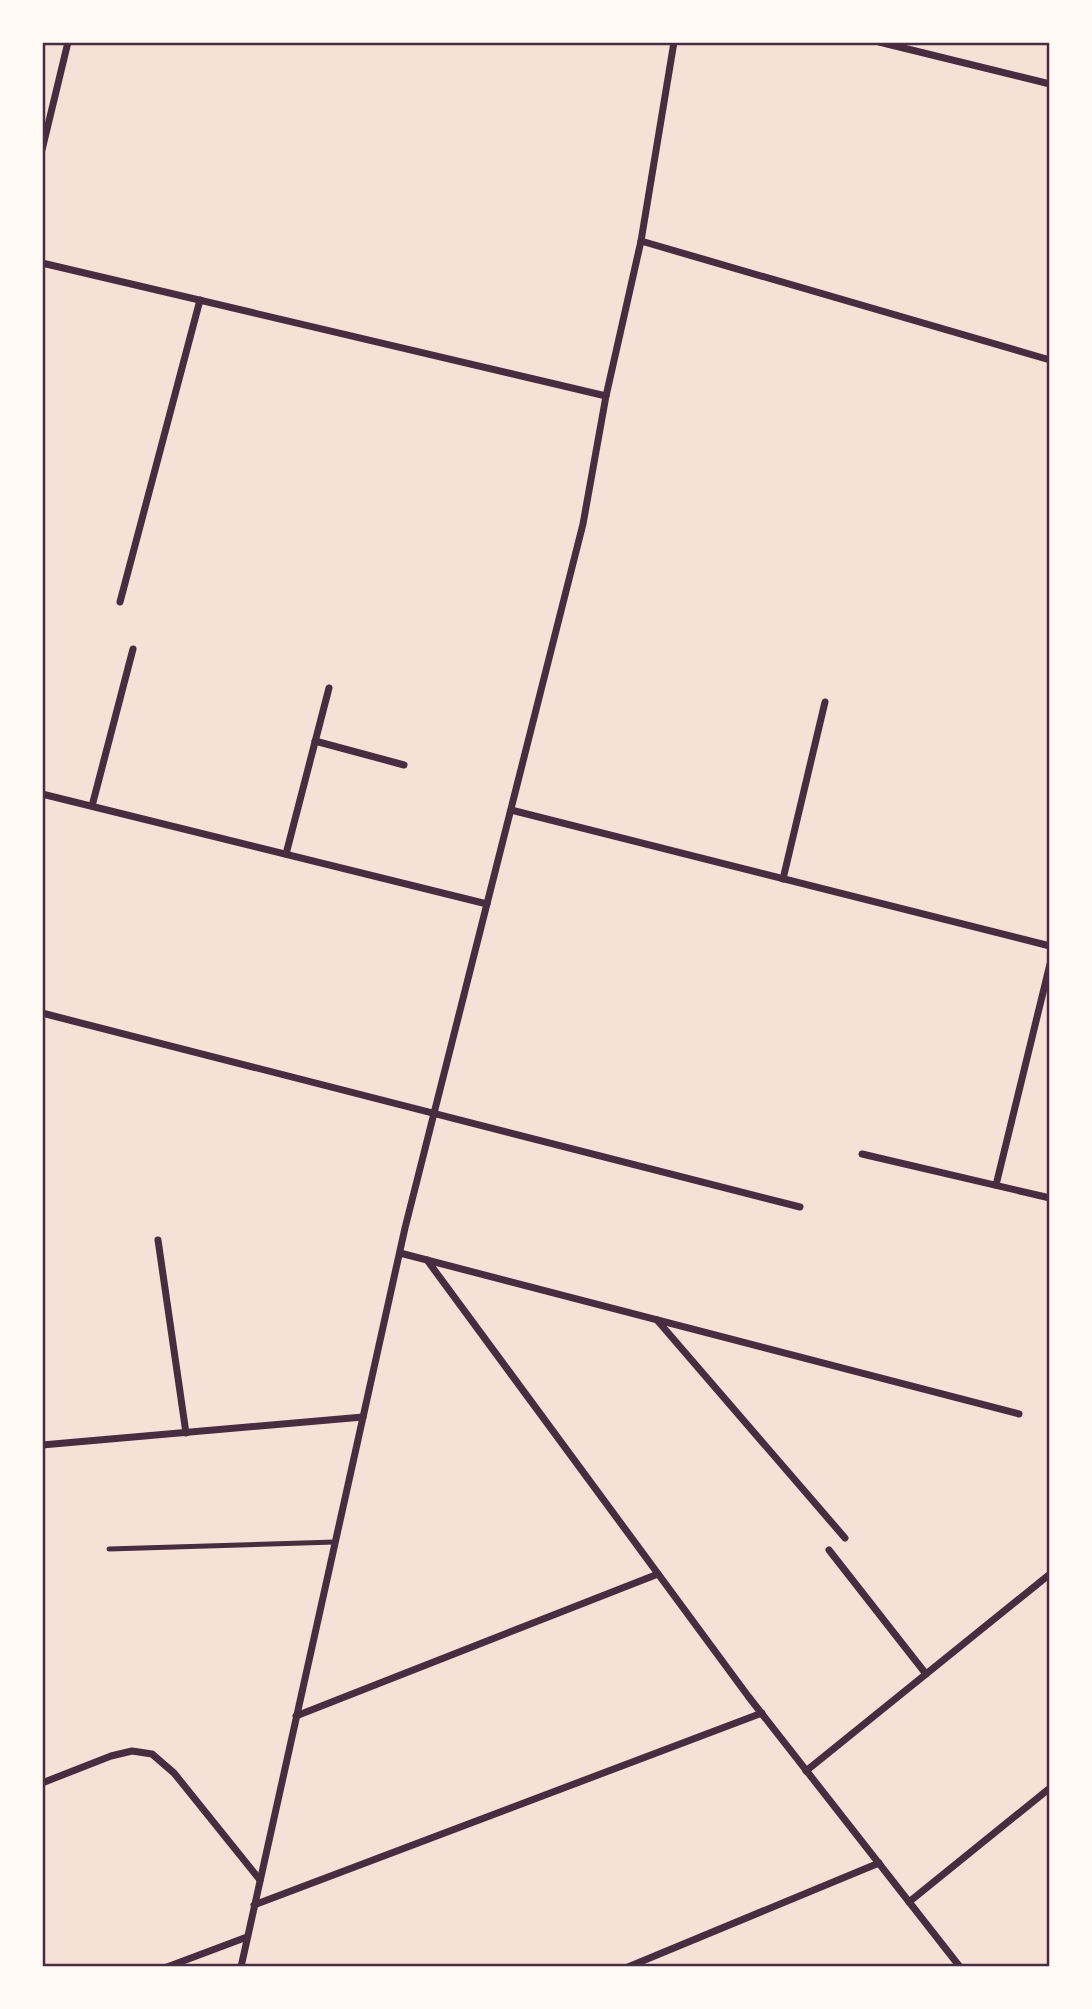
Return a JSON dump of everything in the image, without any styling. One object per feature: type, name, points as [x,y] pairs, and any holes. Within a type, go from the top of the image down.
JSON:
[{"type":"street","points":[[42,150],[68,42]]},
{"type":"street","points":[[241,1967],[400,1253],[583,524],[606,396],[641,241],[674,42]]},
{"type":"street","points":[[879,42],[1050,84]]},
{"type":"street","points":[[641,241],[1050,359]]},
{"type":"street","points":[[42,263],[606,396]]},
{"type":"street","points":[[120,602],[200,300]]},
{"type":"street","points":[[92,806],[133,649]]},
{"type":"street","points":[[286,854],[329,688]]},
{"type":"street","points":[[783,879],[825,702]]},
{"type":"street","points":[[315,741],[404,765]]},
{"type":"street","points":[[42,794],[488,904]]},
{"type":"street","points":[[511,810],[1050,946]]},
{"type":"street","points":[[996,1185],[1050,964]]},
{"type":"street","points":[[42,1013],[800,1207]]},
{"type":"street","points":[[862,1154],[1050,1198]]},
{"type":"street","points":[[158,1240],[186,1433]]},
{"type":"street","points":[[400,1253],[1018,1414]]},
{"type":"street","points":[[427,1260],[762,1713],[960,1967]]},
{"type":"street","points":[[657,1320],[845,1538]]},
{"type":"street","points":[[42,1445],[363,1417]]},
{"type":"street","points":[[829,1550],[926,1674]]},
{"type":"street","points":[[296,1716],[658,1574]]},
{"type":"street","points":[[806,1771],[1050,1574]]},
{"type":"street","points":[[254,1905],[762,1713]]},
{"type":"street","points":[[42,1783],[111,1756],[132,1751],[152,1754],[174,1773],[260,1880]]},
{"type":"street","points":[[909,1902],[1050,1788]]},
{"type":"street","points":[[628,1967],[879,1863]]},
{"type":"street","points":[[167,1967],[247,1937]]},
{"type":"lane","points":[[109,1549],[335,1542]]}]
